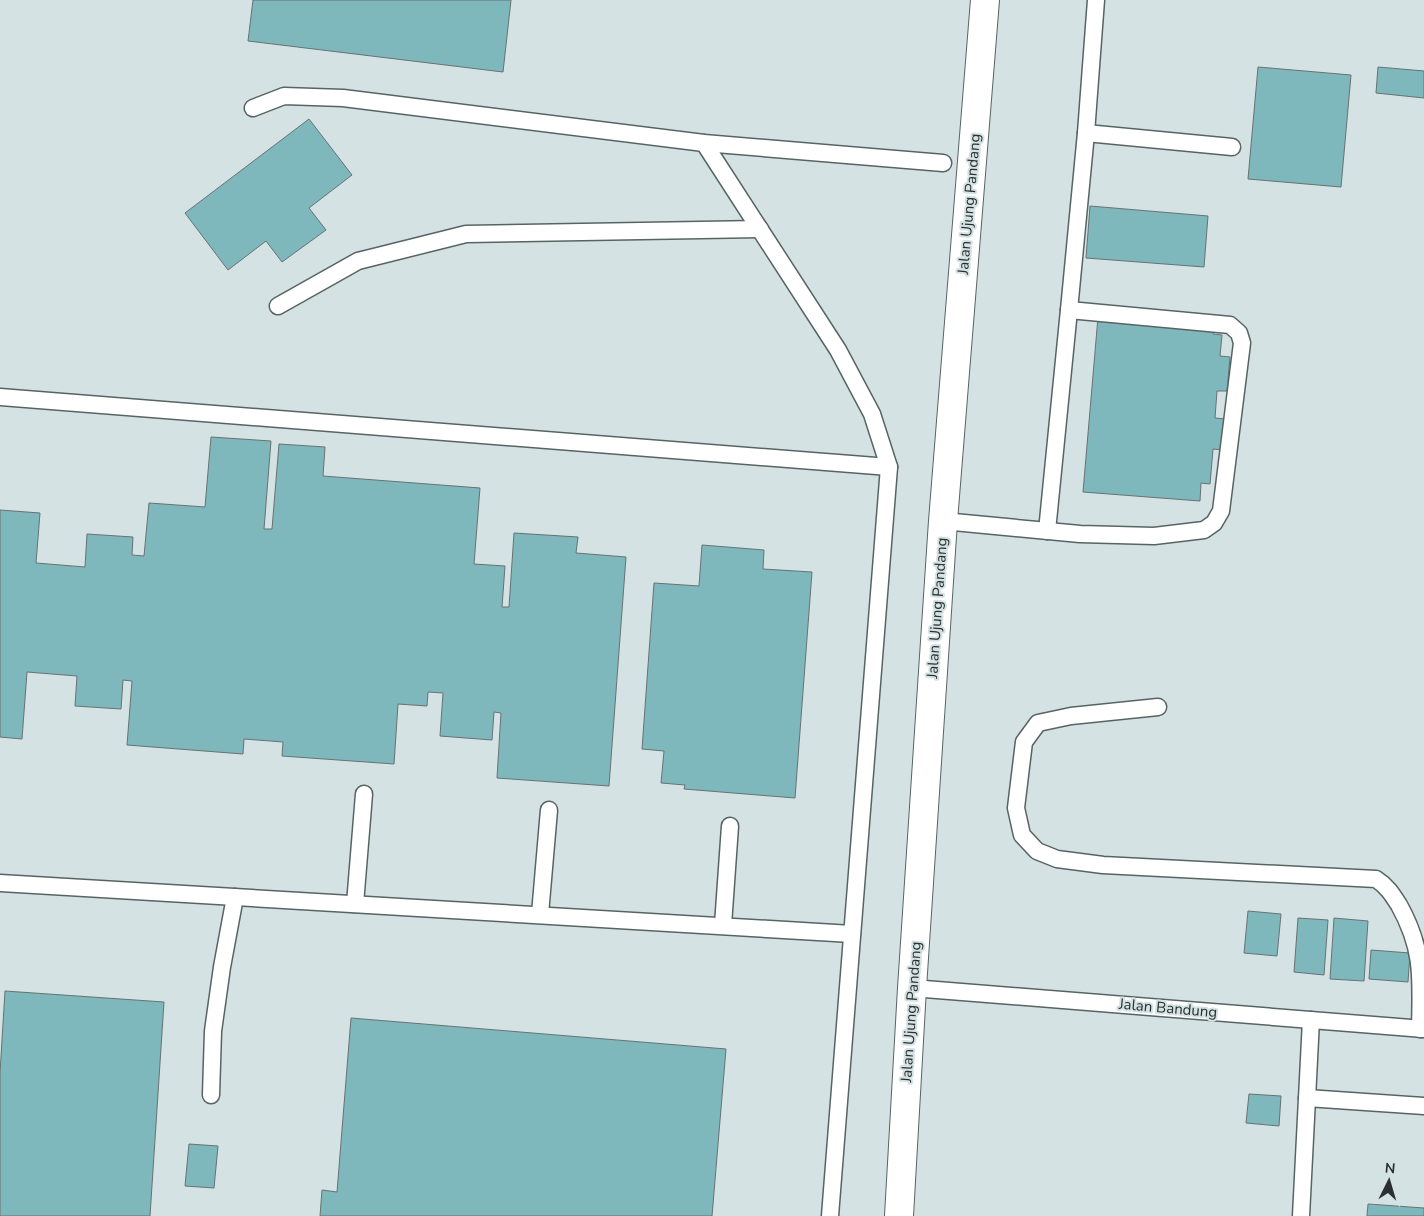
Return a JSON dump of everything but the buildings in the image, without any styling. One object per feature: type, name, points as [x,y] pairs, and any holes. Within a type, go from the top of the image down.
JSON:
[{"type":"street","name":"Jalan Ujung Pandang","points":[[899,1216],[943,521],[985,0]]},
{"type":"lane","points":[[1047,531],[1086,133],[1096,0]]},
{"type":"lane","points":[[253,108],[284,96],[343,98],[704,143],[943,163]]},
{"type":"lane","points":[[1086,133],[1232,147]]},
{"type":"lane","points":[[704,143],[838,350],[872,414],[889,467],[830,1216]]},
{"type":"lane","points":[[278,306],[358,261],[466,234],[760,229]]},
{"type":"lane","points":[[943,521],[1047,531],[1154,536],[1204,530],[1214,523],[1221,510],[1242,343],[1239,333],[1230,325],[1069,310]]},
{"type":"lane","points":[[0,397],[889,467]]},
{"type":"lane","points":[[1158,707],[1071,716],[1038,723],[1024,742],[1016,808],[1022,835],[1037,851],[1057,859],[1103,865],[1376,879],[1386,885],[1412,924],[1422,956],[1422,1029]]},
{"type":"lane","points":[[354,904],[364,794]]},
{"type":"lane","points":[[540,914],[549,810]]},
{"type":"lane","points":[[723,925],[730,826]]},
{"type":"lane","points":[[0,883],[852,934]]},
{"type":"lane","points":[[211,1095],[213,1031],[235,897]]},
{"type":"lane","name":"Jalan Bandung","points":[[912,988],[1422,1029]]},
{"type":"lane","points":[[1301,1216],[1311,1020]]},
{"type":"lane","points":[[1307,1098],[1424,1106]]}]
